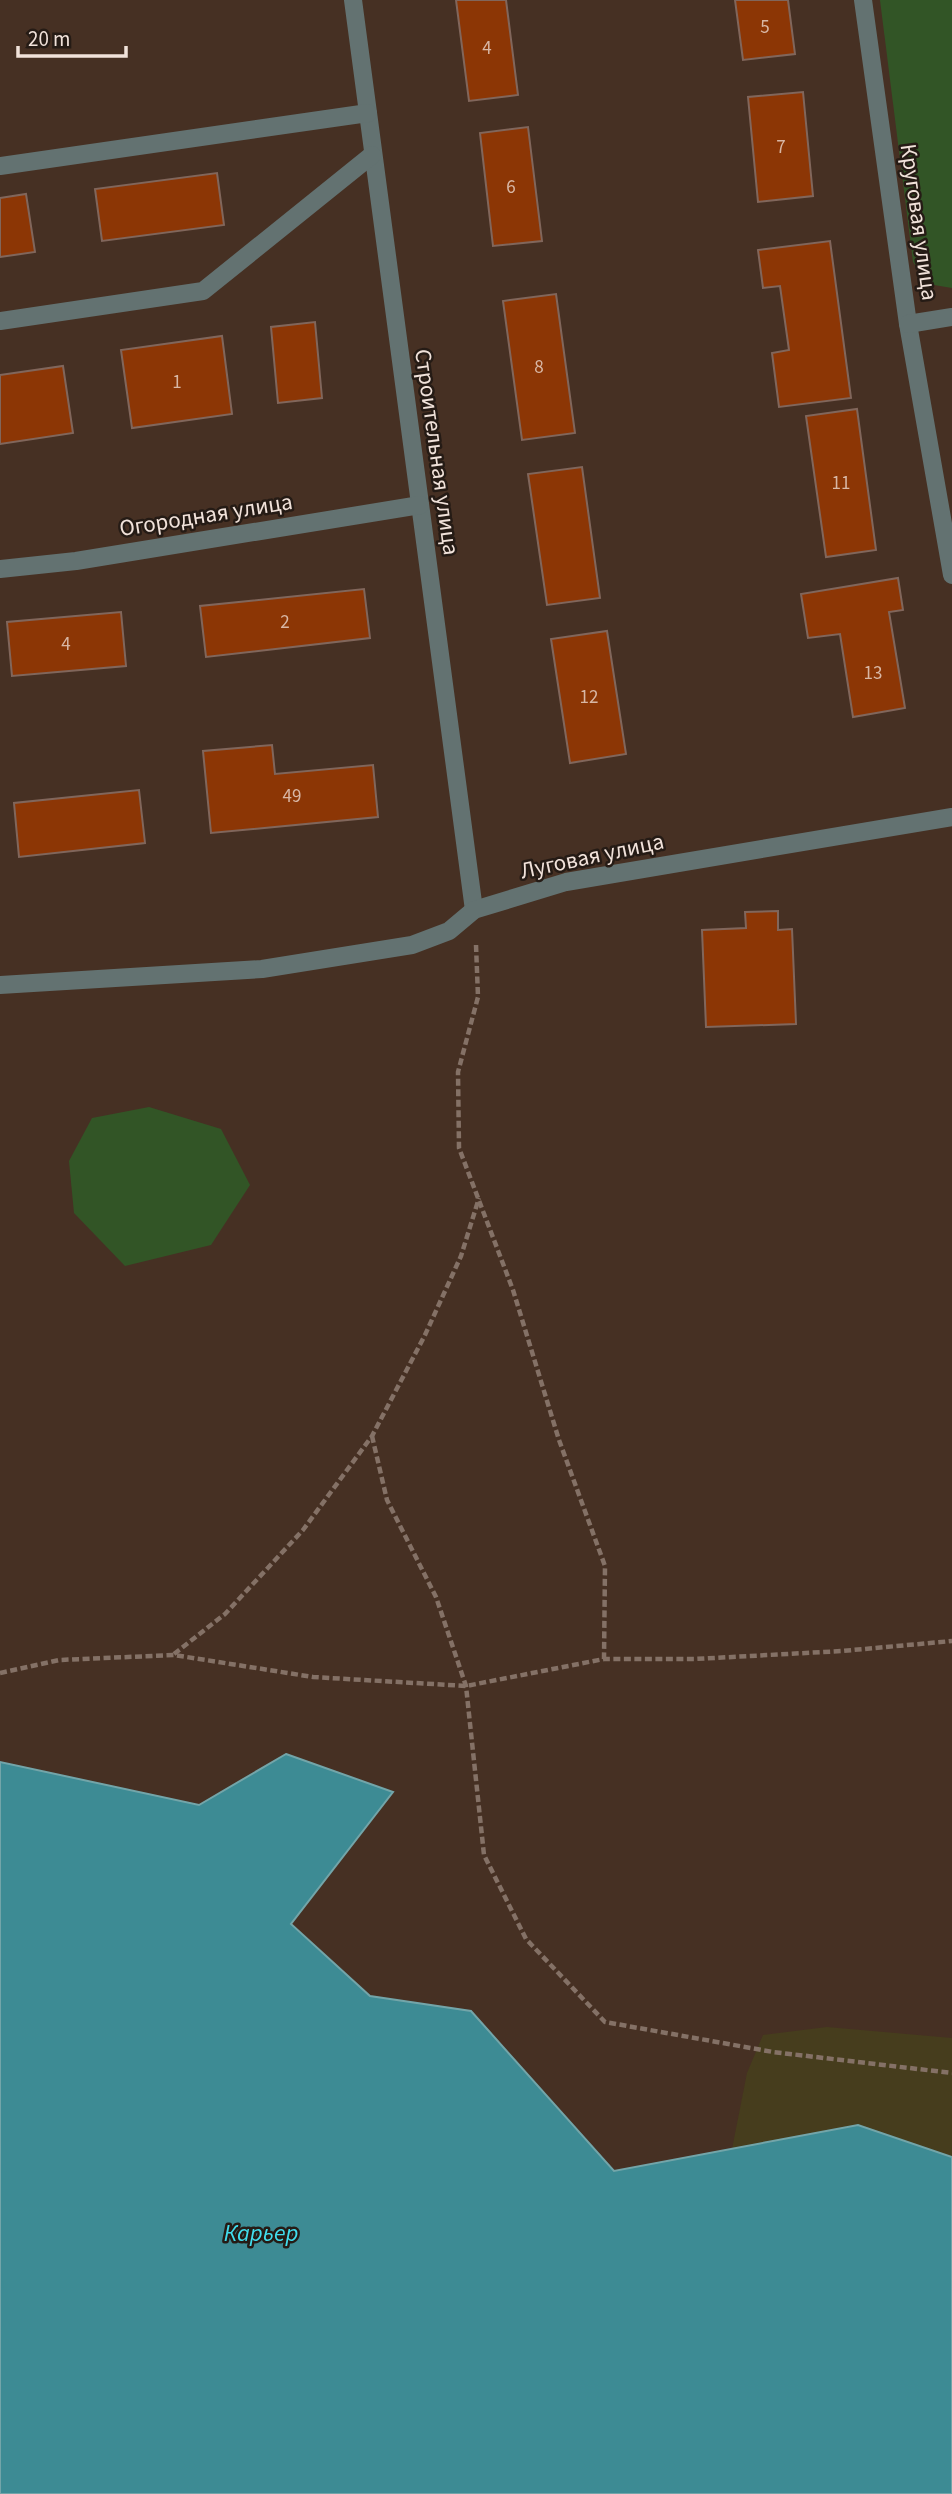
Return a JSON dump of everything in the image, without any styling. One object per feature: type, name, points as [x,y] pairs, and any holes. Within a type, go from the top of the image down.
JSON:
[{"type":"street","name":"Строительная улица","points":[[353,0],[474,909]]},
{"type":"street","name":"Круговая улица","points":[[863,0],[908,324],[952,575]]},
{"type":"street","points":[[0,166],[368,113]]},
{"type":"street","points":[[0,321],[203,291],[372,155]]},
{"type":"street","points":[[908,324],[952,317]]},
{"type":"street","name":"Огородная улица","points":[[0,569],[76,561],[420,505]]},
{"type":"street","name":"Луговая улица","points":[[0,985],[262,969],[412,945],[449,931],[474,909],[566,882],[952,817]]},
{"type":"path","points":[[474,909],[478,998],[458,1072],[459,1148],[513,1290],[559,1440],[605,1566],[604,1659]]},
{"type":"path","points":[[174,1655],[225,1614],[303,1530],[372,1436],[425,1335],[461,1256],[479,1198]]},
{"type":"path","points":[[372,1436],[387,1500],[436,1597],[466,1686],[484,1855],[526,1939],[605,2022],[773,2052],[952,2073]]},
{"type":"path","points":[[0,1673],[59,1660],[174,1655],[313,1677],[466,1686],[604,1659],[695,1659],[952,1641]]},
{"type":"green space","points":[[880,0],[952,0],[952,288],[928,284],[913,262]]},
{"type":"green space","points":[[149,1107],[221,1129],[250,1185],[211,1245],[125,1266],[74,1213],[69,1161],[92,1118]]},
{"type":"sand","points":[[827,2027],[952,2038],[952,2157],[858,2125],[732,2149],[747,2073],[763,2035]]},
{"type":"water","name":"Карьер","points":[[286,1754],[393,1792],[291,1924],[370,1996],[471,2011],[614,2171],[858,2125],[952,2157],[952,2494],[0,2494],[0,1762],[199,1805]]},
{"type":"building","points":[[456,0],[506,0],[518,95],[469,101]]},
{"type":"building","points":[[735,0],[788,0],[795,54],[743,60]]},
{"type":"building","points":[[803,92],[813,196],[758,202],[748,97]]},
{"type":"building","points":[[528,127],[542,241],[493,246],[480,133]]},
{"type":"building","points":[[217,173],[224,225],[102,241],[95,189]]},
{"type":"building","points":[[26,194],[35,252],[0,257],[0,198]]},
{"type":"building","points":[[830,241],[851,398],[779,407],[772,353],[789,350],[780,286],[763,288],[758,250]]},
{"type":"building","points":[[556,294],[575,433],[522,440],[503,301]]},
{"type":"building","points":[[315,322],[322,398],[278,403],[271,327]]},
{"type":"building","points":[[222,336],[232,414],[132,428],[121,350]]},
{"type":"building","points":[[63,366],[73,433],[0,444],[0,375]]},
{"type":"building","points":[[857,409],[876,550],[826,557],[806,416]]},
{"type":"building","points":[[582,467],[600,598],[547,605],[528,474]]},
{"type":"building","points":[[898,578],[903,610],[889,612],[905,708],[853,717],[840,634],[808,638],[801,594]]},
{"type":"building","points":[[364,589],[370,638],[206,657],[200,606]]},
{"type":"building","points":[[121,612],[126,666],[12,676],[7,622]]},
{"type":"building","points":[[607,631],[626,754],[570,763],[551,639]]},
{"type":"building","points":[[272,745],[275,774],[373,765],[378,817],[211,833],[203,751]]},
{"type":"building","points":[[139,790],[145,843],[19,857],[14,803]]},
{"type":"building","points":[[778,911],[778,930],[792,929],[796,1024],[706,1027],[702,930],[746,928],[745,912]]}]
